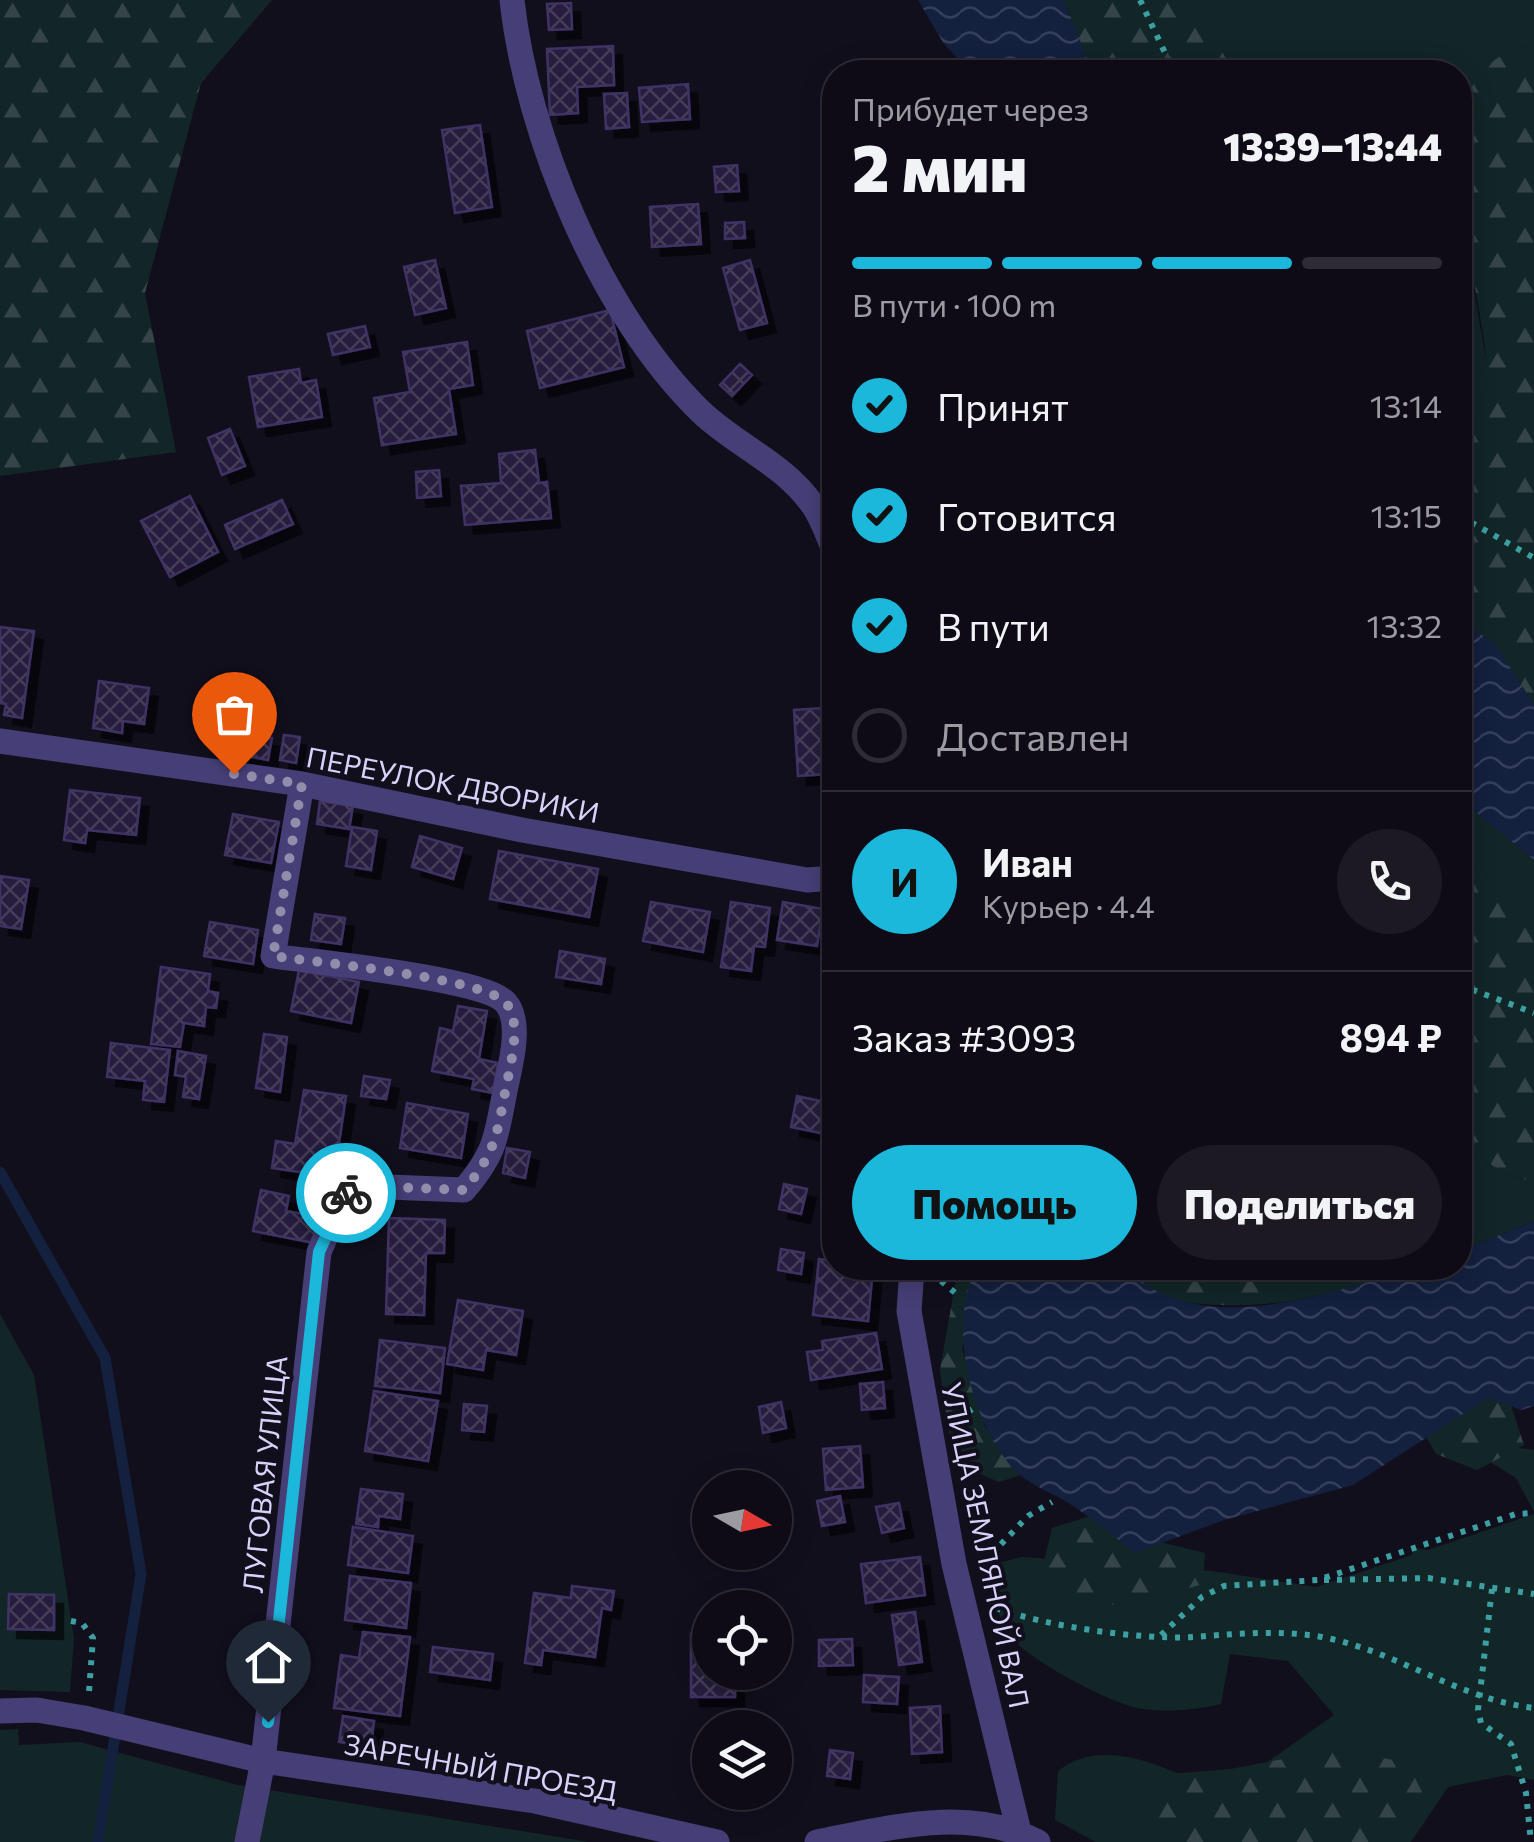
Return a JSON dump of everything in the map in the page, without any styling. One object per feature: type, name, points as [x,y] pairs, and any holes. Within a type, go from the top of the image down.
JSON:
[{"type":"street","points":[[512,0],[518,55],[547,149],[608,290],[701,412],[776,466],[812,504],[822,525]]},
{"type":"street","name":"ПЕРЕУЛОК ДВОРИКИ","points":[[0,741],[302,784],[522,830],[807,880],[822,879]]},
{"type":"street","name":"ЛУГОВАЯ УЛИЦА","points":[[248,1842],[263,1761],[319,1252],[344,1194],[363,1186],[464,1190],[491,1158],[512,1060],[514,1020],[507,1004],[494,994],[462,984],[273,956],[302,784]]},
{"type":"street","name":"УЛИЦА ЗЕМЛЯНОЙ ВАЛ","points":[[911,1280],[908,1312],[954,1564],[1029,1837]]},
{"type":"street","name":"ЗАРЕЧНЫЙ ПРОЕЗД","points":[[0,1711],[38,1710],[84,1718],[263,1761],[534,1801],[716,1842]]},
{"type":"street","points":[[817,1842],[911,1824],[966,1822],[1029,1837]]},
{"type":"path","points":[[1140,0],[1168,60]]},
{"type":"path","points":[[1472,523],[1534,558]]},
{"type":"path","points":[[1472,990],[1534,1013]]},
{"type":"path","points":[[960,1414],[977,1406]]},
{"type":"path","points":[[954,1564],[978,1568],[1028,1516],[1052,1502]]},
{"type":"path","points":[[1318,1580],[1516,1514],[1534,1513]]},
{"type":"path","points":[[1161,1634],[1202,1597],[1224,1586],[1428,1578],[1534,1594]]},
{"type":"path","points":[[1492,1589],[1478,1697],[1481,1723],[1512,1744],[1526,1793],[1532,1842]]},
{"type":"path","points":[[990,1606],[1020,1618],[1161,1634],[1312,1636],[1364,1646],[1478,1697],[1534,1708]]},
{"type":"path","points":[[71,1621],[82,1623],[94,1638],[84,1718]]},
{"type":"green space","points":[[0,0],[272,0],[201,83],[145,293],[176,452],[0,476]]},
{"type":"green space","points":[[1064,0],[1193,0],[1229,60],[1087,60]]},
{"type":"green space","points":[[1193,0],[1534,0],[1534,45],[1519,48],[1495,62],[1472,91],[1472,60],[1229,60]]},
{"type":"green space","points":[[1534,45],[1534,705],[1496,645],[1472,628],[1472,430],[1485,397],[1487,374],[1472,272],[1472,90],[1493,62]]},
{"type":"green space","points":[[1472,280],[1488,370],[1485,402],[1472,430]]},
{"type":"green space","points":[[1472,809],[1534,860],[1534,925],[1518,923],[1481,869],[1472,864]]},
{"type":"green space","points":[[1472,864],[1481,869],[1518,922],[1534,925],[1534,1182],[1505,1174],[1472,1151]]},
{"type":"green space","points":[[1472,1151],[1505,1174],[1534,1182],[1534,1221],[1472,1246]]},
{"type":"green space","points":[[956,1280],[981,1280],[962,1349],[985,1427],[1020,1475],[999,1482],[953,1462],[940,1370]]},
{"type":"green space","points":[[1135,1280],[1302,1280],[1292,1301],[1252,1305],[1176,1300],[1154,1294]]},
{"type":"green space","points":[[1301,1280],[1384,1280],[1376,1283],[1292,1301]]},
{"type":"green space","points":[[0,1314],[34,1375],[74,1639],[70,1692],[0,1690]]},
{"type":"green space","points":[[1502,1378],[1524,1445],[1477,1470],[1436,1454],[1412,1412]]},
{"type":"green space","points":[[1498,1445],[1534,1450],[1534,1512],[1516,1478],[1479,1455]]},
{"type":"green space","points":[[1100,1513],[1136,1536],[1205,1553],[1203,1584],[1134,1604],[1062,1605],[1040,1579],[1052,1528]]},
{"type":"green space","points":[[1534,1514],[1534,1780],[1507,1775],[1448,1787],[1411,1842],[1096,1842],[1055,1820],[1058,1771],[1077,1760],[1097,1755],[1140,1760],[1222,1794],[1334,1715],[1288,1661],[1230,1654],[1221,1704],[1158,1710],[1106,1697],[1041,1662],[1009,1636],[1000,1618],[995,1564],[1022,1557],[1212,1571],[1316,1587],[1412,1555],[1414,1548],[1428,1550]]},
{"type":"green space","points":[[18,1729],[19,1745],[80,1742],[238,1785],[589,1842],[0,1842],[0,1730]]},
{"type":"green space","points":[[1329,1750],[1407,1762],[1425,1798],[1387,1842],[1170,1842],[1142,1809],[1157,1775],[1231,1769]]},
{"type":"water","points":[[918,0],[1064,0],[1087,60],[959,60],[944,44]]},
{"type":"water","points":[[1472,628],[1496,645],[1534,705],[1534,860],[1472,809]]},
{"type":"water","points":[[1534,1221],[1534,1406],[1521,1410],[1488,1398],[1353,1485],[1224,1520],[1135,1553],[1076,1508],[1020,1475],[989,1433],[977,1406],[964,1346],[963,1317],[973,1280],[1138,1280],[1179,1300],[1245,1307],[1315,1296],[1374,1280],[1472,1280],[1472,1246]]},
{"type":"building","points":[[571,3],[572,29],[549,30],[547,4]]},
{"type":"building","points":[[613,46],[614,85],[577,87],[578,113],[550,115],[547,49]]},
{"type":"building","points":[[688,84],[690,119],[642,122],[639,88]]},
{"type":"building","points":[[627,93],[629,127],[606,129],[604,94]]},
{"type":"building","points":[[480,125],[492,207],[455,213],[442,130]]},
{"type":"building","points":[[737,165],[739,191],[716,192],[714,167]]},
{"type":"building","points":[[698,204],[701,244],[652,247],[650,207]]},
{"type":"building","points":[[744,222],[745,238],[725,239],[725,223]]},
{"type":"building","points":[[435,260],[446,308],[415,315],[404,267]]},
{"type":"building","points":[[750,260],[767,323],[740,330],[723,268]]},
{"type":"building","points":[[610,310],[624,367],[540,388],[527,331]]},
{"type":"building","points":[[365,326],[370,347],[333,355],[328,334]]},
{"type":"building","points":[[467,342],[473,385],[449,389],[456,434],[382,445],[374,398],[410,392],[403,352]]},
{"type":"building","points":[[740,364],[752,375],[732,396],[720,385]]},
{"type":"building","points":[[299,369],[301,383],[316,380],[322,417],[258,427],[249,377]]},
{"type":"building","points":[[230,429],[245,466],[222,475],[208,438]]},
{"type":"building","points":[[535,450],[539,483],[547,482],[551,518],[465,525],[461,486],[501,483],[499,454]]},
{"type":"building","points":[[439,470],[441,496],[417,498],[416,472]]},
{"type":"building","points":[[190,496],[218,552],[170,577],[141,521]]},
{"type":"building","points":[[282,500],[293,524],[235,549],[225,525]]},
{"type":"building","points":[[0,627],[34,631],[22,718],[4,715],[6,704],[0,703]]},
{"type":"building","points":[[99,681],[149,688],[144,724],[123,721],[122,733],[93,728]]},
{"type":"building","points":[[822,708],[822,774],[798,776],[794,710]]},
{"type":"building","points":[[245,734],[272,738],[268,760],[241,755]]},
{"type":"building","points":[[284,735],[300,737],[296,763],[280,760]]},
{"type":"building","points":[[70,790],[140,798],[136,835],[87,830],[85,843],[64,840]]},
{"type":"building","points":[[320,801],[353,806],[349,829],[317,824]]},
{"type":"building","points":[[233,814],[279,822],[271,863],[225,855]]},
{"type":"building","points":[[352,827],[377,831],[371,870],[346,866]]},
{"type":"building","points":[[420,836],[462,848],[453,879],[412,867]]},
{"type":"building","points":[[499,851],[598,869],[589,917],[490,899]]},
{"type":"building","points":[[0,876],[29,880],[21,929],[0,926]]},
{"type":"building","points":[[651,902],[710,912],[703,952],[643,941]]},
{"type":"building","points":[[731,902],[770,908],[765,947],[754,946],[751,971],[721,967]]},
{"type":"building","points":[[783,902],[822,909],[817,946],[777,940]]},
{"type":"building","points":[[315,914],[345,918],[341,944],[311,940]]},
{"type":"building","points":[[210,922],[258,930],[253,964],[204,956]]},
{"type":"building","points":[[560,951],[605,959],[601,984],[556,977]]},
{"type":"building","points":[[161,967],[210,974],[208,991],[218,993],[216,1008],[206,1007],[204,1026],[184,1023],[180,1047],[151,1044]]},
{"type":"building","points":[[299,970],[359,982],[351,1023],[291,1011]]},
{"type":"building","points":[[458,1006],[487,1011],[479,1059],[498,1063],[493,1093],[472,1089],[474,1079],[432,1071],[440,1028],[453,1031]]},
{"type":"building","points":[[264,1034],[287,1037],[280,1092],[256,1088]]},
{"type":"building","points":[[111,1043],[170,1050],[164,1102],[143,1100],[145,1081],[107,1077]]},
{"type":"building","points":[[178,1051],[206,1056],[199,1099],[183,1097],[186,1077],[175,1075]]},
{"type":"building","points":[[364,1076],[390,1080],[386,1099],[361,1096]]},
{"type":"building","points":[[304,1090],[346,1096],[334,1177],[272,1168],[276,1141],[295,1144]]},
{"type":"building","points":[[797,1096],[822,1101],[822,1133],[791,1127]]},
{"type":"building","points":[[407,1103],[468,1114],[461,1158],[400,1148]]},
{"type":"building","points":[[507,1148],[530,1152],[525,1178],[503,1173]]},
{"type":"building","points":[[784,1184],[807,1189],[801,1214],[779,1209]]},
{"type":"building","points":[[261,1190],[289,1196],[286,1211],[319,1217],[314,1243],[253,1231]]},
{"type":"building","points":[[389,1218],[445,1220],[444,1253],[426,1253],[424,1315],[386,1314]]},
{"type":"building","points":[[781,1249],[804,1253],[801,1274],[778,1270]]},
{"type":"building","points":[[819,1259],[822,1280],[872,1280],[868,1321],[813,1315]]},
{"type":"building","points":[[458,1300],[523,1311],[516,1355],[486,1350],[483,1370],[447,1364]]},
{"type":"building","points":[[876,1333],[882,1369],[811,1380],[807,1352],[823,1350],[822,1341]]},
{"type":"building","points":[[380,1340],[445,1348],[440,1393],[375,1386]]},
{"type":"building","points":[[883,1382],[885,1408],[862,1410],[860,1384]]},
{"type":"building","points":[[374,1391],[438,1401],[428,1461],[365,1451]]},
{"type":"building","points":[[781,1402],[786,1428],[763,1433],[759,1407]]},
{"type":"building","points":[[464,1404],[487,1406],[484,1432],[462,1430]]},
{"type":"building","points":[[860,1446],[863,1487],[826,1490],[823,1449]]},
{"type":"building","points":[[361,1489],[403,1494],[400,1519],[379,1516],[378,1527],[356,1524]]},
{"type":"building","points":[[840,1496],[845,1522],[822,1526],[817,1501]]},
{"type":"building","points":[[899,1503],[904,1528],[882,1533],[876,1507]]},
{"type":"building","points":[[353,1527],[413,1536],[408,1573],[348,1565]]},
{"type":"building","points":[[920,1557],[925,1595],[866,1603],[861,1564]]},
{"type":"building","points":[[350,1576],[411,1583],[406,1628],[345,1620]]},
{"type":"building","points":[[572,1586],[614,1591],[611,1610],[602,1608],[595,1657],[543,1650],[541,1665],[525,1663],[534,1593],[571,1598]]},
{"type":"building","points":[[9,1594],[54,1595],[54,1630],[8,1629]]},
{"type":"building","points":[[915,1612],[922,1662],[899,1665],[892,1615]]},
{"type":"building","points":[[363,1632],[410,1637],[400,1716],[334,1708],[341,1655],[359,1658]]},
{"type":"building","points":[[692,1634],[692,1690],[735,1690],[735,1697],[691,1697]]},
{"type":"building","points":[[852,1639],[853,1665],[819,1666],[819,1640]]},
{"type":"building","points":[[433,1647],[493,1654],[490,1680],[430,1672]]},
{"type":"building","points":[[864,1675],[899,1677],[897,1704],[863,1702]]},
{"type":"building","points":[[940,1706],[942,1752],[912,1754],[910,1708]]},
{"type":"building","points":[[343,1716],[374,1721],[371,1747],[339,1742]]},
{"type":"building","points":[[830,1750],[853,1753],[850,1779],[827,1776]]},
{"type":"waterway","points":[[0,1172],[105,1358],[141,1574],[98,1842]]},
{"type":"way so far","points":[[234,774],[302,784],[273,956],[462,984],[494,994],[507,1004],[514,1020],[512,1060],[491,1158],[464,1190],[400,1185],[363,1186],[346,1193]]},
{"type":"route","points":[[268,1722],[319,1252],[346,1193]]}]
